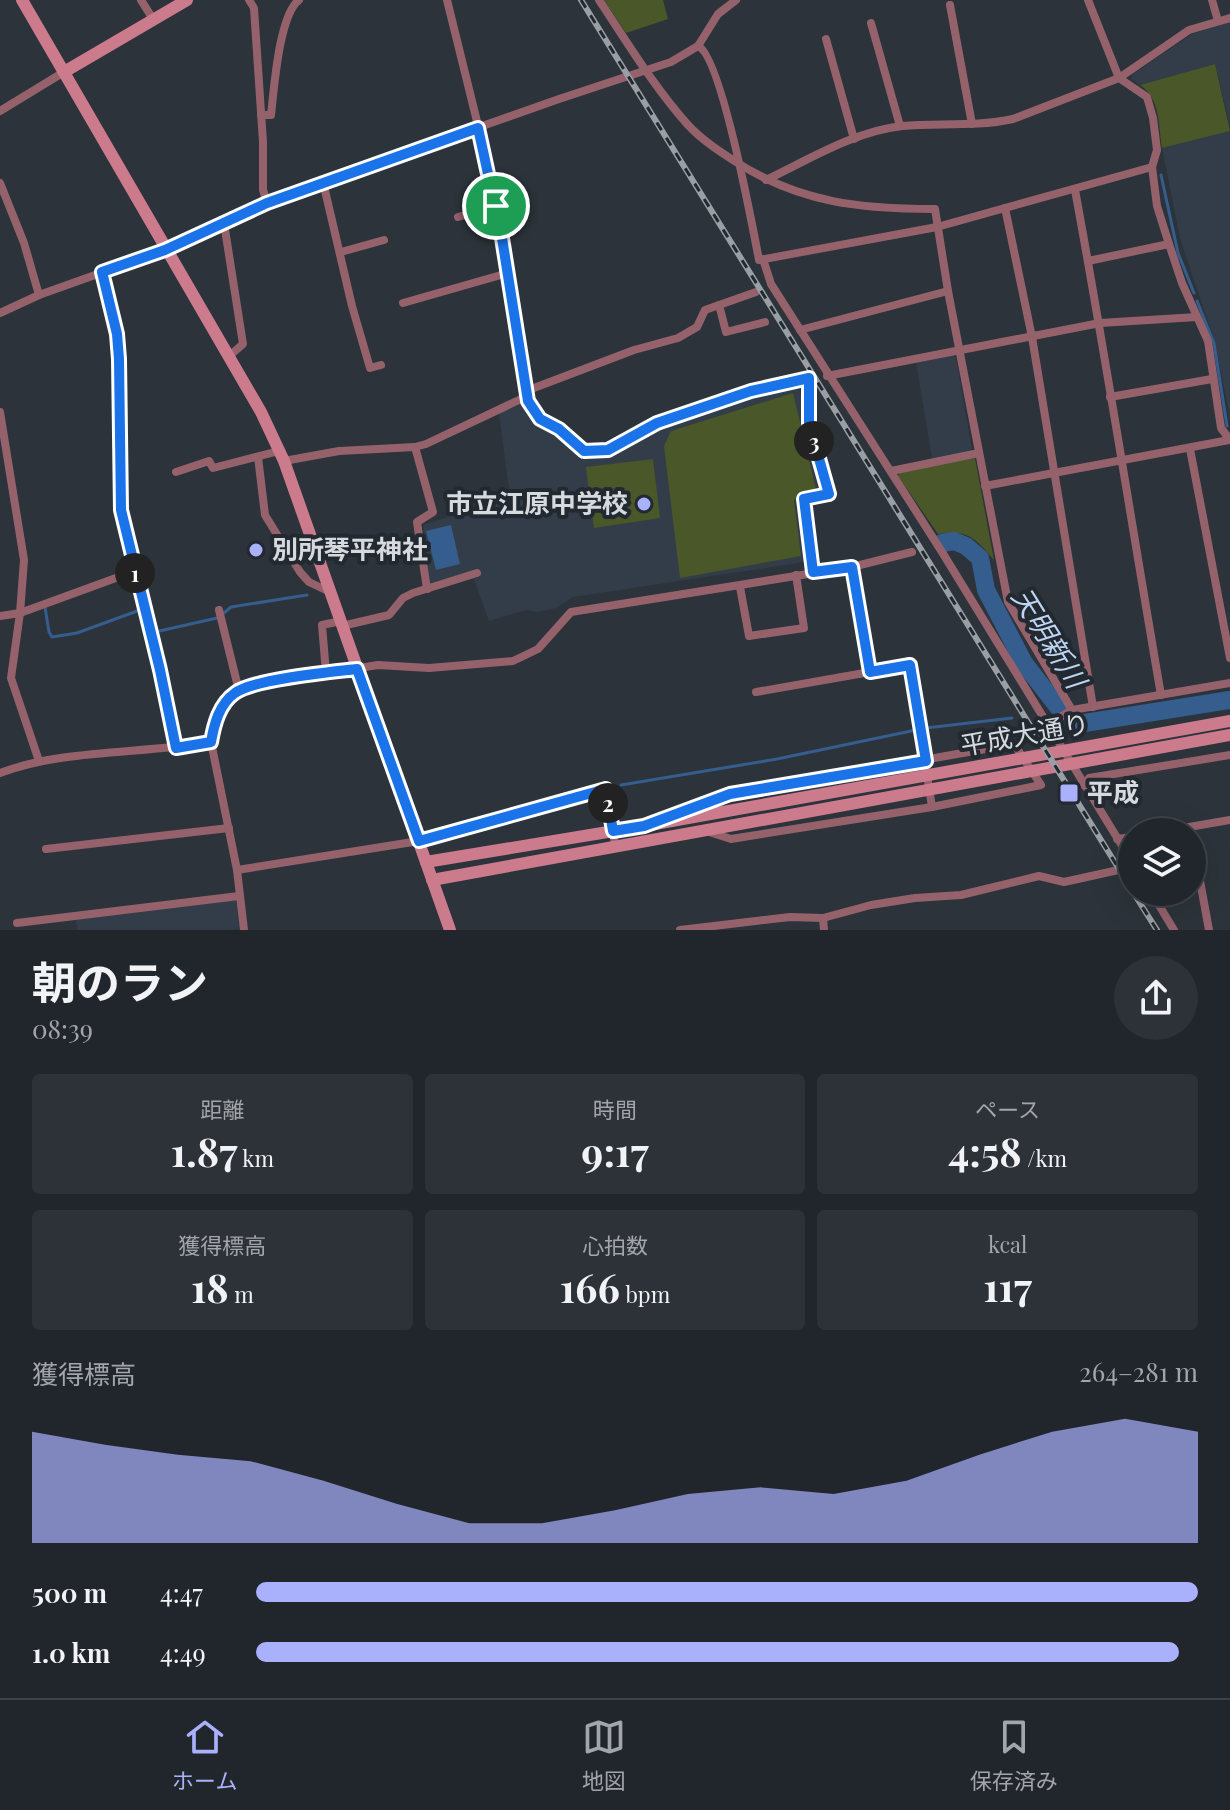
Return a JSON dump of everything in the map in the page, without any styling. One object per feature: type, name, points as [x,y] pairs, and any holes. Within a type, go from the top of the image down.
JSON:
[{"type":"street","points":[[22,0],[261,412],[282,456],[450,930]]},
{"type":"street","points":[[141,0],[153,19]]},
{"type":"street","points":[[0,111],[187,0]]},
{"type":"street","points":[[249,0],[254,8],[263,190],[267,203]]},
{"type":"street","points":[[261,115],[271,115],[279,50],[292,5],[299,0]]},
{"type":"street","points":[[447,0],[496,206],[527,380],[528,401],[540,419],[559,429],[584,451],[608,450],[657,423],[751,391],[809,378],[809,423],[829,494],[804,499],[813,572]]},
{"type":"street","points":[[599,0],[647,72],[690,127],[739,164],[766,180],[810,197],[876,209],[935,209],[1008,602],[1072,710]]},
{"type":"street","points":[[0,313],[39,295],[165,250],[267,203],[323,182],[681,58],[698,46],[718,14],[736,0]]},
{"type":"street","points":[[985,486],[1230,440],[1221,428],[1208,341],[1157,206],[1152,167],[1157,150],[1147,97],[1119,78],[1088,0]]},
{"type":"street","points":[[1212,0],[1218,21]]},
{"type":"street","points":[[950,5],[972,124]]},
{"type":"street","points":[[766,180],[854,139],[900,126],[972,124],[1013,119],[1119,78],[1189,30],[1230,18]]},
{"type":"street","points":[[871,23],[900,126]]},
{"type":"street","points":[[826,39],[854,139]]},
{"type":"street","points":[[698,46],[706,52],[715,74],[739,164],[759,260],[937,227],[1152,167]]},
{"type":"street","points":[[323,182],[370,368],[381,365]]},
{"type":"street","points":[[0,183],[24,243],[39,295]]},
{"type":"street","points":[[1075,190],[1161,695]]},
{"type":"street","points":[[458,217],[496,206]]},
{"type":"street","points":[[1005,208],[1032,337],[1093,707]]},
{"type":"street","points":[[224,223],[243,344],[228,357]]},
{"type":"street","points":[[341,252],[384,240]]},
{"type":"street","points":[[1088,261],[1169,244]]},
{"type":"street","points":[[763,259],[771,284],[827,376],[942,552],[1117,839]]},
{"type":"street","points":[[102,272],[117,334],[121,510],[176,748]]},
{"type":"street","points":[[403,303],[508,273]]},
{"type":"street","points":[[800,330],[948,291]]},
{"type":"street","points":[[176,472],[209,461],[213,468],[258,457],[415,447],[521,399],[526,391],[634,350],[678,338],[697,327],[705,310],[756,292]]},
{"type":"street","points":[[719,305],[726,332],[765,322]]},
{"type":"street","points":[[827,376],[1100,323],[1197,317]]},
{"type":"street","points":[[1110,397],[1212,379]]},
{"type":"street","points":[[0,412],[24,560],[11,678],[39,761]]},
{"type":"street","points":[[415,447],[433,512],[417,522],[427,589]]},
{"type":"street","points":[[1190,449],[1230,658]]},
{"type":"street","points":[[891,471],[979,453]]},
{"type":"street","points":[[258,457],[265,515],[300,572],[309,582],[331,592]]},
{"type":"street","points":[[244,930],[237,870],[211,742],[213,727],[222,708],[239,691],[264,683],[378,665],[429,668],[513,661],[538,649],[571,612],[740,587],[852,567],[912,552]]},
{"type":"street","points":[[852,567],[870,672]]},
{"type":"street","points":[[0,616],[20,613],[135,571]]},
{"type":"street","points":[[326,673],[322,625],[389,615],[403,598],[477,573]]},
{"type":"street","points":[[740,587],[749,636],[804,628],[796,575]]},
{"type":"street","points":[[219,610],[239,691]]},
{"type":"street","points":[[756,692],[910,665],[932,807]]},
{"type":"street","points":[[1049,724],[1072,710],[1230,683]]},
{"type":"street","name":"平成大通り","points":[[614,838],[644,826],[1230,721]]},
{"type":"street","name":"平成大通り","points":[[614,838],[702,830],[1230,735]]},
{"type":"street","points":[[0,773],[39,761],[211,742]]},
{"type":"street","points":[[644,826],[730,794],[1014,744],[1041,785],[932,807],[731,839],[702,830]]},
{"type":"street","points":[[1085,786],[1089,778],[1230,755]]},
{"type":"street","points":[[237,870],[419,841],[606,789],[614,838]]},
{"type":"street","points":[[1206,827],[1230,820]]},
{"type":"street","points":[[46,849],[229,828]]},
{"type":"street","points":[[426,862],[614,838]]},
{"type":"street","points":[[432,880],[614,838]]},
{"type":"street","points":[[680,930],[759,925],[790,917],[823,918],[871,905],[961,895],[1039,876],[1064,882],[1118,868]]},
{"type":"street","points":[[17,923],[239,896]]},
{"type":"street","points":[[1159,906],[1174,930]]},
{"type":"street","points":[[1205,906],[1209,930]]},
{"type":"street","points":[[823,918],[824,930]]},
{"type":"shaded area","points":[[1230,22],[1230,126],[1215,64],[1140,85],[1131,79],[1133,74],[1192,34]]},
{"type":"shaded area","points":[[1230,131],[1230,417],[1215,342],[1181,242],[1162,148]]},
{"type":"shaded area","points":[[953,355],[972,449],[969,453],[932,459],[916,363]]},
{"type":"shaded area","name":"市立江原中学校","points":[[795,386],[799,389],[824,488],[822,492],[801,498],[806,562],[573,597],[556,608],[538,612],[526,610],[489,621],[474,579],[480,577],[478,569],[430,583],[423,525],[510,497],[499,413],[522,401],[535,422],[559,433],[578,456],[609,455],[658,430]]},
{"type":"shaded area","points":[[236,899],[239,929],[232,930],[78,930],[75,917]]},
{"type":"green space","points":[[604,0],[663,0],[668,19],[626,33]]},
{"type":"green space","points":[[1215,64],[1230,131],[1162,148],[1155,105],[1140,85]]},
{"type":"green space","points":[[793,393],[816,489],[800,492],[794,501],[801,556],[680,578],[664,446],[671,431]]},
{"type":"green space","points":[[975,458],[994,560],[964,534],[938,534],[898,476],[900,471]]},
{"type":"green space","points":[[653,459],[660,518],[594,528],[586,467]]},
{"type":"water","points":[[451,525],[460,564],[436,570],[426,531]]},
{"type":"waterway","points":[[1161,175],[1178,253],[1194,293]]},
{"type":"waterway","points":[[1197,301],[1214,343],[1227,426]]},
{"type":"waterway","name":"天明新川","points":[[942,543],[954,541],[980,558],[986,590],[1024,663],[1072,725],[1230,700]]},
{"type":"waterway","points":[[224,613],[231,607],[307,595]]},
{"type":"waterway","points":[[45,607],[52,637],[77,633],[140,610]]},
{"type":"waterway","points":[[147,608],[155,632],[217,618]]},
{"type":"waterway","points":[[926,728],[1012,718]]},
{"type":"waterway","points":[[621,785],[777,759],[916,730]]},
{"type":"railway","points":[[581,0],[1118,867]]},
{"type":"railway","points":[[1142,906],[1157,930]]},
{"type":"place","name":"市立江原中学校","points":[[644,504]]},
{"type":"place","name":"別所琴平神社","points":[[256,550]]},
{"type":"place","name":"平成","points":[[1069,793]]},
{"type":"route","points":[[478,128],[496,206],[527,380],[528,401],[540,419],[559,429],[584,451],[608,450],[657,423],[751,391],[809,378],[809,423],[829,494],[804,499],[813,572],[852,567],[870,672],[910,665],[926,761],[730,794],[644,826],[613,831],[606,789],[419,841],[357,669],[264,683],[235,692],[222,708],[213,727],[211,742],[176,748],[121,510],[119,359],[117,334],[102,272],[165,250],[267,203],[478,128]]}]
